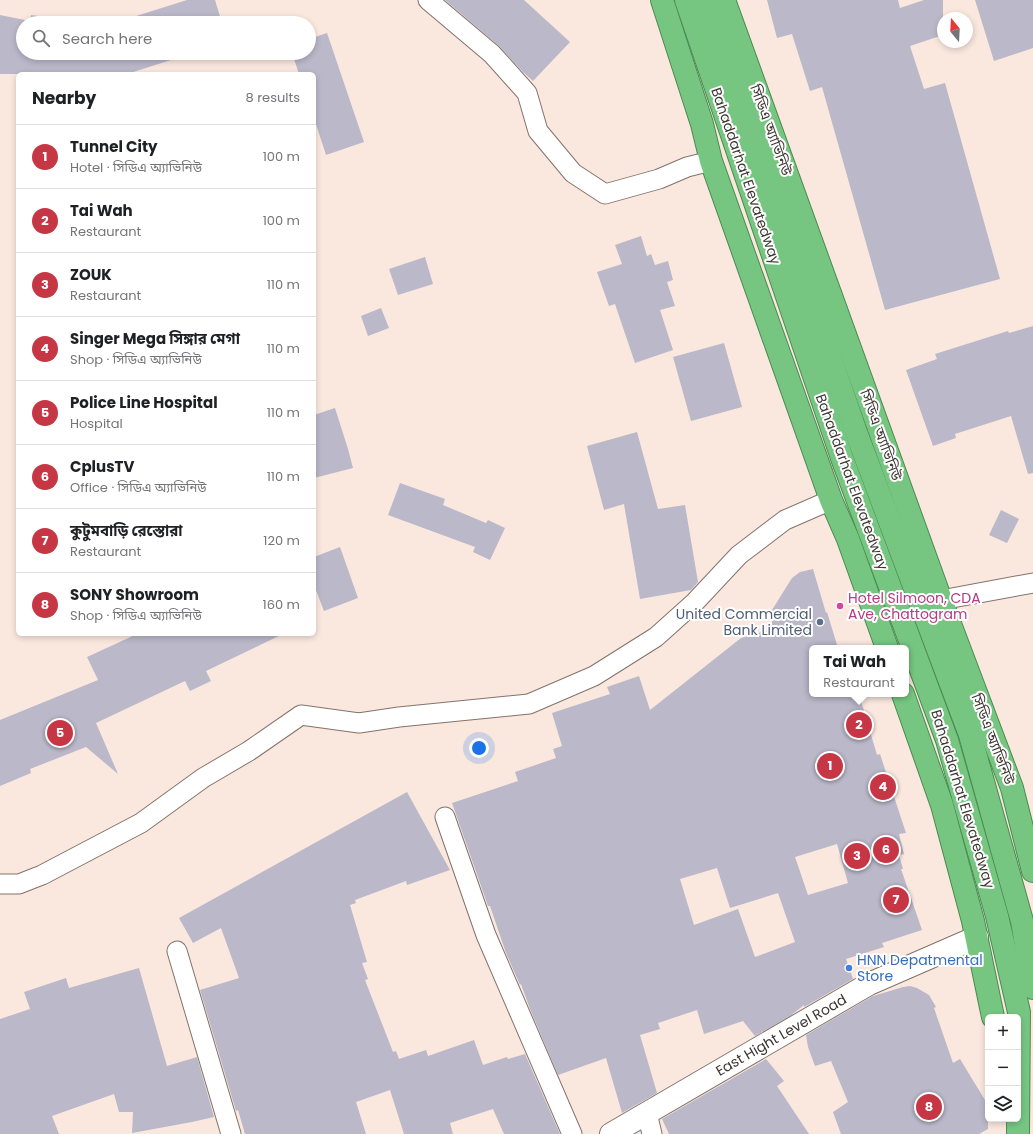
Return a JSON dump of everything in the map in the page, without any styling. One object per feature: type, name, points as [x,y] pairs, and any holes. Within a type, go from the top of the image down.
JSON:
[{"type":"highway","points":[[662,0],[702,124],[711,161],[831,500],[848,540],[885,645]]},
{"type":"highway","name":"Bahaddarhat Elevatedway","points":[[686,0],[842,458],[948,740],[997,916],[1019,1012],[1018,1134]]},
{"type":"highway","name":"Bahaddarhat Elevatedway","points":[[704,0],[767,174],[856,432],[970,735],[1022,921],[1033,988]]},
{"type":"highway","name":"সিডিএ অ্যাভিনিউ","points":[[724,0],[941,600],[1012,788],[1033,871]]},
{"type":"highway","points":[[739,0],[920,542],[935,643]]},
{"type":"highway","points":[[904,697],[942,805],[977,937],[992,1014]]},
{"type":"highway","points":[[1006,1134],[1007,1122]]},
{"type":"street","points":[[428,0],[492,54],[527,93],[538,131],[573,173],[605,194],[660,179],[687,167],[711,161]]},
{"type":"street","points":[[0,884],[19,884],[42,875],[141,823],[203,778],[249,751],[301,715],[359,723],[399,717],[529,704],[594,676],[656,637],[695,602],[739,555],[786,520],[831,500]]},
{"type":"street","points":[[941,600],[1033,583]]},
{"type":"street","points":[[444,817],[486,935],[572,1134]]},
{"type":"street","name":"East Hight Level Road","points":[[611,1134],[869,984],[977,937]]},
{"type":"street","points":[[177,951],[231,1134]]},
{"type":"street","points":[[647,1113],[652,1134]]},
{"type":"building","points":[[187,0],[215,0],[220,16],[136,16]]},
{"type":"building","points":[[445,0],[524,0],[570,42],[533,81],[499,46]]},
{"type":"building","points":[[767,0],[898,0],[900,8],[924,0],[943,0],[943,12],[937,12],[937,37],[910,46],[924,89],[945,83],[1000,279],[885,310],[822,87],[810,91],[792,34],[777,38]]},
{"type":"building","points":[[975,0],[1033,0],[1033,48],[994,61]]},
{"type":"building","points":[[0,15],[16,18],[16,60],[171,60],[133,72],[16,72],[16,74],[0,74]]},
{"type":"building","points":[[327,33],[364,142],[326,155],[316,124],[316,72],[298,72],[294,60],[316,60],[316,37]]},
{"type":"building","points":[[641,236],[647,256],[651,254],[655,265],[668,261],[673,280],[667,282],[675,306],[660,310],[673,350],[635,363],[615,304],[609,306],[597,272],[622,264],[615,245]]},
{"type":"building","points":[[425,257],[433,284],[398,295],[389,269]]},
{"type":"building","points":[[381,308],[389,328],[368,336],[361,316]]},
{"type":"building","points":[[1033,326],[1033,473],[1028,474],[1011,416],[955,434],[956,438],[933,446],[906,370],[937,359],[935,354],[1008,331],[1009,333]]},
{"type":"building","points":[[724,343],[742,407],[691,421],[673,357]]},
{"type":"building","points":[[335,408],[353,468],[316,477],[316,414]]},
{"type":"building","points":[[637,432],[658,509],[685,505],[698,582],[691,590],[640,599],[624,504],[604,510],[587,446]]},
{"type":"building","points":[[400,483],[445,499],[443,505],[486,523],[488,520],[505,528],[490,560],[473,552],[475,547],[388,515]]},
{"type":"building","points":[[1001,510],[1019,519],[1007,543],[989,535]]},
{"type":"building","points":[[340,547],[358,598],[324,611],[316,590],[316,556]]},
{"type":"building","points":[[813,569],[837,645],[809,645],[809,697],[860,697],[877,755],[880,754],[906,833],[899,834],[904,854],[899,855],[903,869],[901,869],[922,930],[882,943],[884,947],[846,959],[853,979],[804,1007],[804,1005],[790,1016],[755,1036],[743,1021],[704,1034],[697,1010],[658,1023],[660,1029],[640,1035],[657,1093],[622,1113],[606,1058],[558,1075],[521,984],[520,985],[506,953],[452,803],[518,781],[515,772],[556,758],[553,749],[562,746],[552,713],[610,694],[607,687],[639,676],[650,710],[741,638],[772,629],[772,610],[792,578],[800,572]],"holes":[[[837,844],[848,883],[808,895],[795,857]],[[717,868],[730,908],[778,893],[795,942],[755,957],[738,909],[694,925],[680,879]]]},
{"type":"building","points":[[133,636],[279,636],[206,671],[211,681],[190,691],[185,681],[96,723],[118,774],[86,747],[30,769],[31,773],[0,786],[0,720],[98,680],[87,657]]},
{"type":"building","points":[[407,792],[450,870],[407,885],[406,881],[355,900],[356,903],[350,905],[367,962],[362,963],[368,979],[365,980],[393,1052],[396,1051],[399,1059],[426,1050],[428,1056],[474,1040],[483,1065],[507,1057],[508,1059],[525,1054],[560,1134],[504,1134],[493,1109],[450,1123],[453,1134],[404,1134],[390,1090],[356,1102],[366,1134],[245,1134],[238,1110],[236,1111],[200,990],[239,978],[221,928],[193,943],[179,918]]},
{"type":"building","points":[[139,968],[167,1066],[197,1057],[214,1117],[132,1133],[133,1112],[119,1112],[114,1094],[52,1116],[59,1134],[0,1134],[0,1019],[30,1009],[24,992],[66,978],[69,988]]},
{"type":"building","points":[[910,986],[917,988],[929,995],[936,1007],[934,1008],[953,1063],[960,1059],[985,1100],[985,1122],[988,1122],[988,1129],[979,1134],[841,1134],[833,1112],[848,1102],[831,1061],[815,1066],[808,1047],[806,1035],[873,996]]},
{"type":"building","points":[[766,1059],[784,1081],[777,1086],[809,1134],[669,1134],[662,1119]]},
{"type":"place","name":"Hotel Silmoon, CDA Ave, Chattogram","points":[[840,606]]},
{"type":"place","name":"United Commercial Bank Limited","points":[[820,622]]},
{"type":"place","name":"Tai Wah","points":[[859,725]]},
{"type":"place","name":"Police Line Hospital","points":[[60,733]]},
{"type":"place","name":"Tunnel City","points":[[830,766]]},
{"type":"place","name":"Singer Mega সিঙ্গার মেগা","points":[[883,787]]},
{"type":"place","name":"CplusTV","points":[[886,850]]},
{"type":"place","name":"ZOUK","points":[[857,856]]},
{"type":"place","name":"কুটুমবাড়ি রেস্তোরা","points":[[896,900]]},
{"type":"place","name":"HNN Depatmental Store","points":[[849,968]]},
{"type":"place","name":"SONY Showroom","points":[[929,1107]]}]
